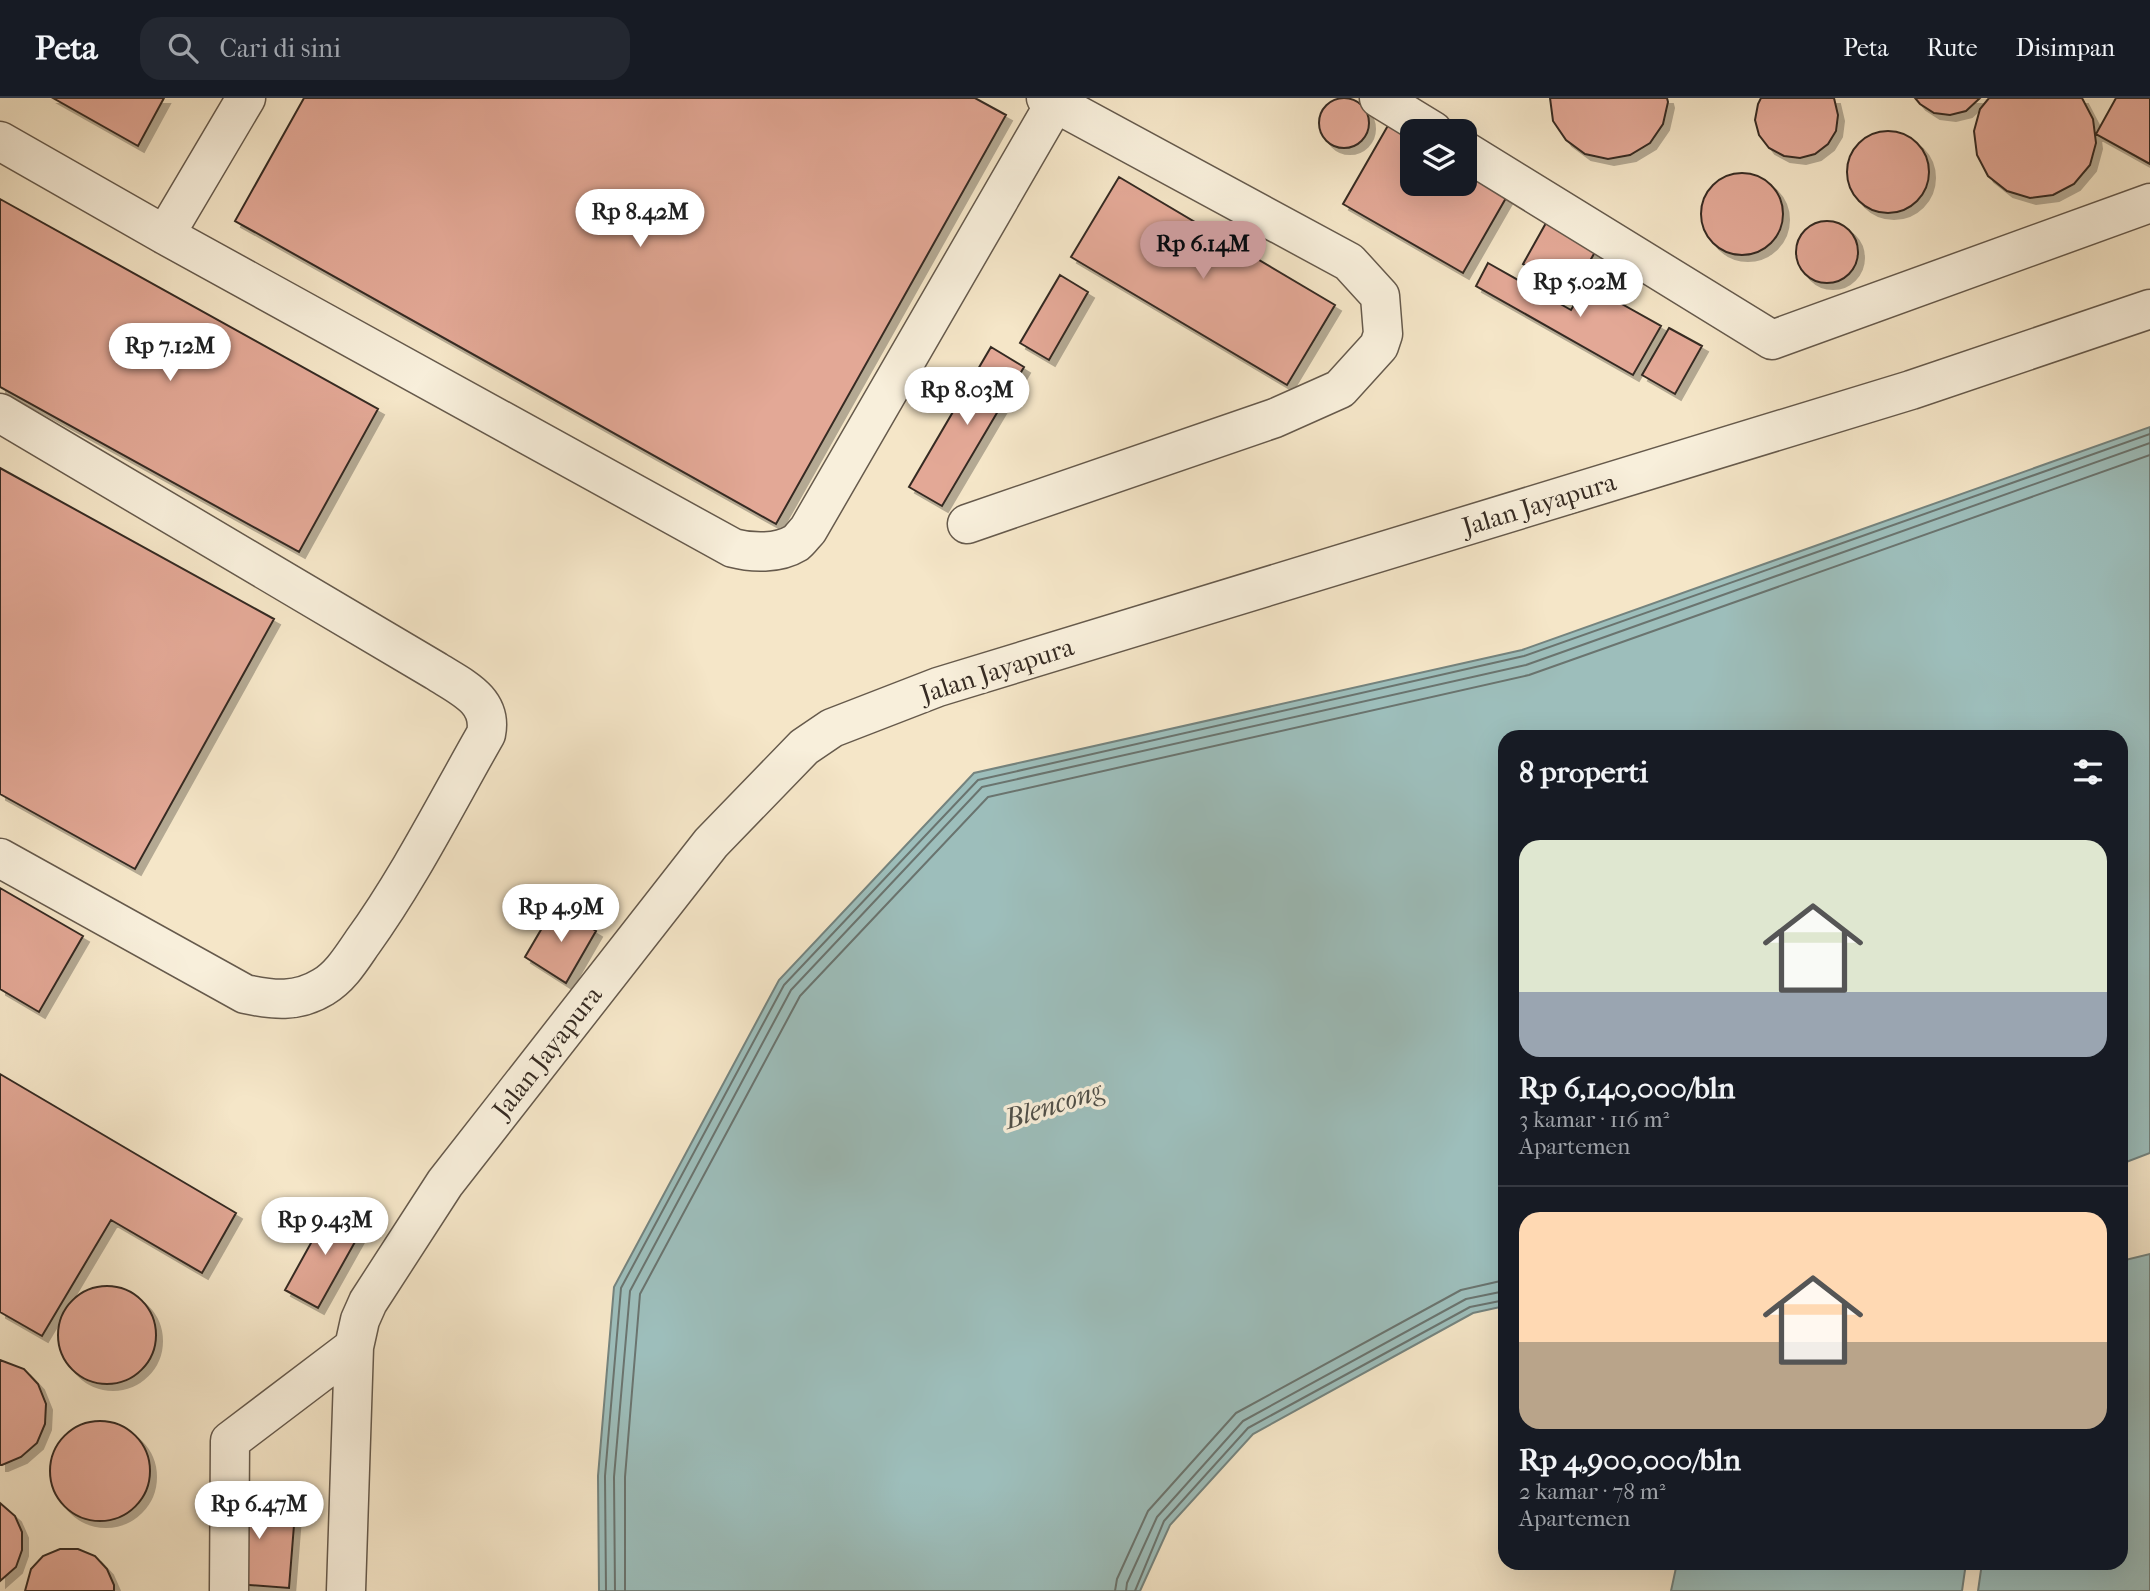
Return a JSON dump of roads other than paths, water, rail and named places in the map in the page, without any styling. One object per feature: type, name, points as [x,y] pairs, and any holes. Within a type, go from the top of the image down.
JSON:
[{"type":"lane","points":[[165,235],[246,98]]},
{"type":"lane","points":[[1379,98],[1413,119]]},
{"type":"lane","points":[[0,141],[733,548],[751,553],[797,543],[808,530],[1050,100],[1349,262],[1380,296],[1383,334],[1379,346],[1340,388],[1275,418],[967,524]]},
{"type":"lane","points":[[1477,158],[1772,340],[2150,203]]},
{"type":"lane","name":"Jalan Jayapura","points":[[345,1591],[354,1347],[360,1320],[368,1302],[445,1182],[711,843],[804,747],[832,728],[938,687],[1911,390],[2150,309]]},
{"type":"lane","points":[[0,413],[436,671],[479,700],[486,712],[488,725],[486,734],[385,912],[344,968],[324,986],[297,999],[272,1000],[245,994],[0,858]]},
{"type":"lane","points":[[229,1591],[230,1441],[354,1347]]},
{"type":"water","name":"Blencong","points":[[2150,427],[2150,1153],[2128,1161],[2128,730],[1498,730],[1498,1308],[1473,1313],[1253,1434],[1170,1525],[1140,1591],[599,1591],[598,1476],[614,1287],[779,980],[974,773],[1522,650]]},
{"type":"water","points":[[2150,1254],[2150,1591],[1978,1591],[1981,1570],[2128,1570],[2128,1259]]},
{"type":"water","points":[[1676,1570],[1965,1570],[1962,1591],[1671,1591]]}]
